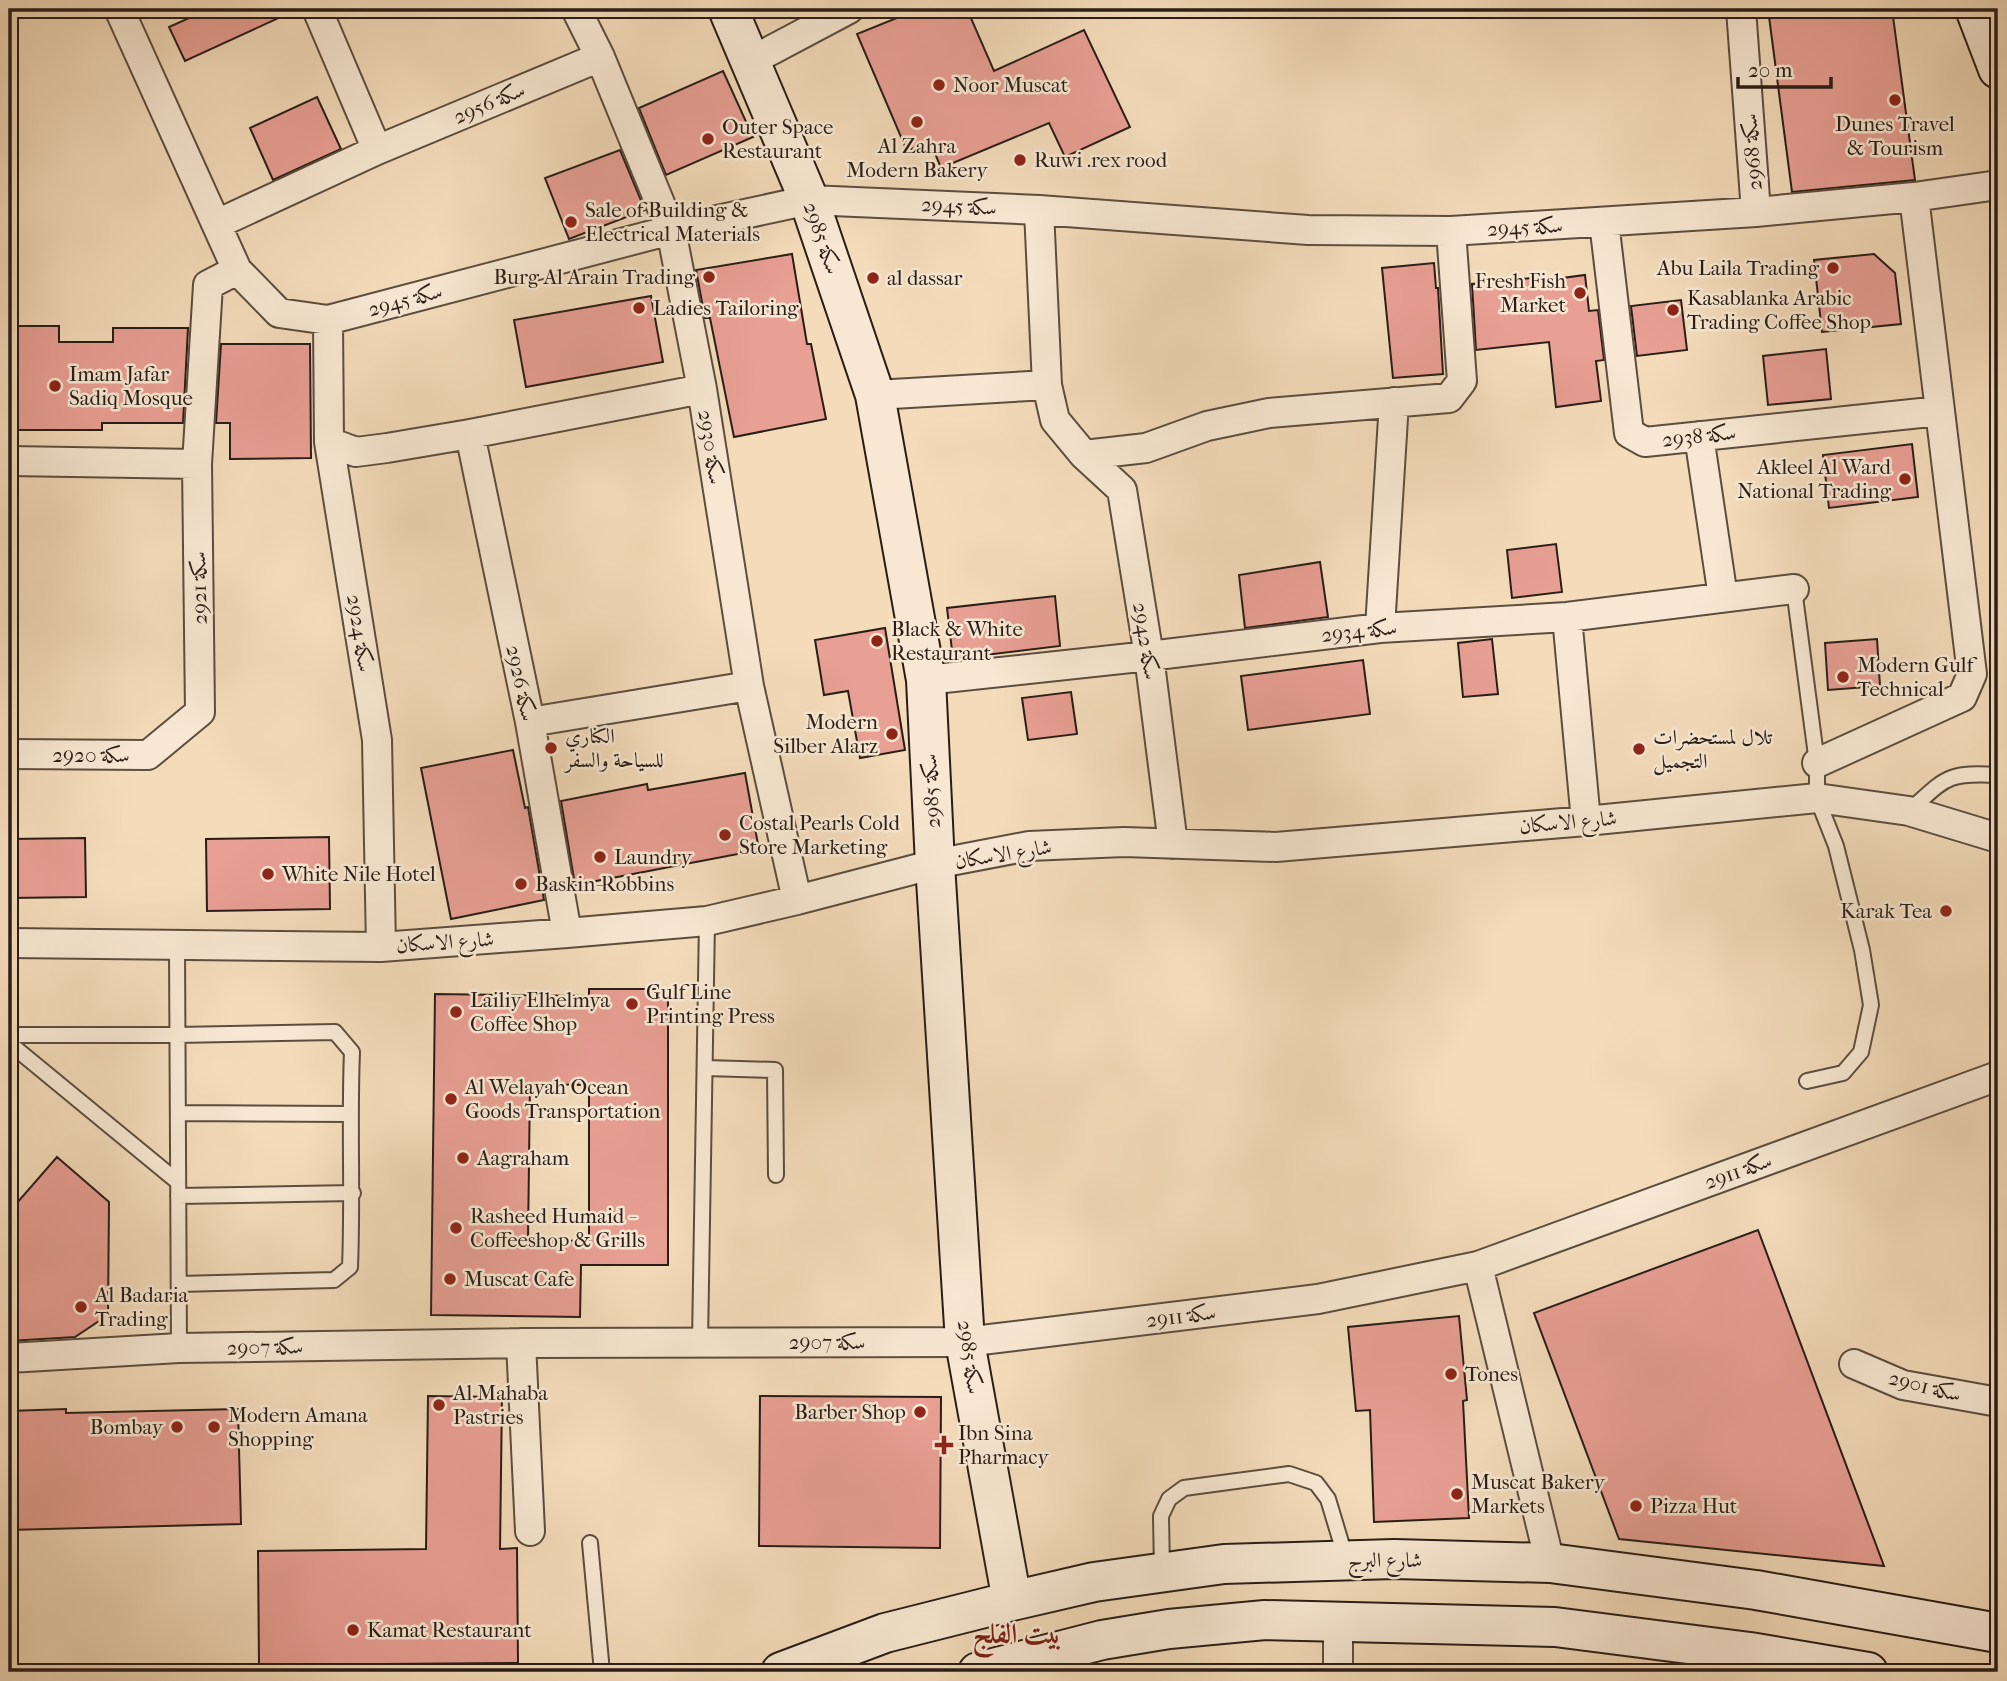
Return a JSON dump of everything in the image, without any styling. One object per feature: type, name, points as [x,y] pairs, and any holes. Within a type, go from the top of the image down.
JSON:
[{"type":"main road","name":"سكة 2985","points":[[728,9],[809,200],[875,395],[926,680],[965,1342],[1012,1601]]},
{"type":"main road","points":[[1975,9],[1998,69]]},
{"type":"main road","name":"شارع البرج","points":[[781,1672],[885,1633],[1094,1582],[1224,1564],[1346,1560],[1550,1563],[1756,1590],[1998,1633]]},
{"type":"main road","points":[[978,1672],[1015,1667],[1102,1640],[1169,1629],[1265,1620],[1555,1627],[1750,1652],[1868,1672]]},
{"type":"street","name":"سكة 2945","points":[[119,9],[237,270],[279,313],[328,320],[671,230],[809,200],[1040,210],[1308,230],[1451,231],[1756,212],[1914,197],[1998,185]]},
{"type":"street","points":[[317,9],[377,150]]},
{"type":"street","name":"سكة 2930","points":[[576,9],[600,57],[671,230],[702,389],[749,686],[797,901]]},
{"type":"street","points":[[751,61],[849,9]]},
{"type":"street","name":"سكة 2968","points":[[1741,9],[1756,212]]},
{"type":"street","name":"سكة 2956","points":[[217,224],[377,150],[600,57]]},
{"type":"street","points":[[1817,763],[1962,697],[1972,674],[1914,197]]},
{"type":"street","name":"سكة 2942","points":[[1040,210],[1047,385],[1055,420],[1084,454],[1122,490],[1149,656],[1173,844]]},
{"type":"street","name":"سكة 2938","points":[[1604,222],[1629,433],[1645,442],[1940,411]]},
{"type":"street","points":[[1084,454],[1146,448],[1207,426],[1269,413],[1448,398],[1462,381],[1451,231]]},
{"type":"street","name":"سكة 2921","points":[[200,712],[197,464],[208,285],[237,270]]},
{"type":"street","name":"سكة 2924","points":[[328,320],[329,442],[377,740],[381,947]]},
{"type":"street","points":[[875,395],[1047,385]]},
{"type":"street","points":[[329,442],[356,452],[470,434],[702,389]]},
{"type":"street","points":[[1380,628],[1394,402]]},
{"type":"street","name":"سكة 2926","points":[[470,434],[530,722],[567,933]]},
{"type":"street","points":[[1699,436],[1723,597]]},
{"type":"street","points":[[9,461],[197,464]]},
{"type":"street","name":"سكة 2934","points":[[926,680],[1380,628],[1567,617],[1794,589]]},
{"type":"street","points":[[1567,617],[1586,821]]},
{"type":"street","points":[[530,722],[749,686]]},
{"type":"street","name":"سكة 2920","points":[[9,754],[148,755],[200,712]]},
{"type":"street","name":"شارع الاسكان","points":[[9,943],[381,947],[567,933],[707,921],[797,901],[935,864],[1030,846],[1124,842],[1276,847],[1586,821],[1816,798],[1909,811],[1998,838]]},
{"type":"street","name":"سكة 2911","points":[[965,1342],[1318,1299],[1478,1266],[1998,1076]]},
{"type":"street","points":[[1478,1266],[1550,1563]]},
{"type":"street","name":"سكة 2907","points":[[9,1358],[179,1348],[521,1343],[965,1342]]},
{"type":"street","points":[[521,1343],[530,1531]]},
{"type":"street","name":"سكة 2901","points":[[1854,1364],[1903,1385],[1998,1402]]},
{"type":"street","points":[[1338,1620],[1338,1672]]},
{"type":"lane","points":[[1794,589],[1817,763],[1816,798],[1836,846],[1862,950],[1871,1005],[1861,1052],[1843,1073],[1807,1081]]},
{"type":"lane","points":[[1909,811],[1946,778],[1969,773],[1998,775]]},
{"type":"lane","points":[[700,1342],[707,921]]},
{"type":"lane","points":[[177,946],[179,1348]]},
{"type":"lane","points":[[9,1035],[335,1032],[352,1052],[350,1114],[353,1193],[350,1267],[334,1280],[179,1284]]},
{"type":"lane","points":[[9,1043],[178,1189],[353,1193]]},
{"type":"lane","points":[[706,1068],[775,1070],[776,1175]]},
{"type":"lane","points":[[178,1113],[350,1114]]},
{"type":"lane","points":[[1162,1572],[1161,1516],[1169,1499],[1184,1488],[1289,1474],[1316,1483],[1328,1499],[1346,1560]]},
{"type":"lane","points":[[590,1543],[602,1672]]},
{"type":"building","points":[[209,9],[298,9],[185,61],[169,27]]},
{"type":"building","name":"Noor Muscat","points":[[919,9],[967,9],[994,71],[1084,30],[1130,127],[1065,157],[1049,123],[941,168],[930,141],[907,151],[857,34]]},
{"type":"building","points":[[1768,9],[1892,9],[1915,180],[1792,192]]},
{"type":"building","points":[[723,71],[753,137],[666,175],[639,108]]},
{"type":"building","points":[[317,97],[341,149],[273,180],[250,128]]},
{"type":"building","points":[[620,150],[645,210],[569,239],[545,178]]},
{"type":"building","points":[[792,254],[807,344],[811,344],[826,419],[734,437],[710,318],[705,318],[696,270]]},
{"type":"building","points":[[1874,254],[1895,273],[1901,324],[1822,332],[1814,260]]},
{"type":"building","points":[[1434,263],[1443,374],[1393,378],[1382,268]]},
{"type":"building","points":[[1585,275],[1589,311],[1598,310],[1604,360],[1596,361],[1601,401],[1556,407],[1549,342],[1476,350],[1472,284],[1532,278],[1532,282]]},
{"type":"building","points":[[651,296],[663,362],[526,387],[514,320]]},
{"type":"building","points":[[1681,300],[1687,350],[1637,356],[1631,306]]},
{"type":"building","points":[[9,326],[59,326],[59,342],[113,342],[113,328],[188,328],[183,423],[102,423],[102,430],[9,430]]},
{"type":"building","points":[[221,344],[310,344],[311,458],[230,459],[230,423],[216,423]]},
{"type":"building","points":[[1826,349],[1831,399],[1768,405],[1763,356]]},
{"type":"building","points":[[1912,444],[1918,497],[1829,508],[1823,455]]},
{"type":"building","points":[[1556,544],[1562,592],[1512,598],[1507,550]]},
{"type":"building","points":[[1320,562],[1328,617],[1245,628],[1239,575]]},
{"type":"building","points":[[1055,596],[1060,646],[953,659],[947,608]]},
{"type":"building","points":[[885,628],[905,750],[860,758],[848,691],[824,695],[815,640]]},
{"type":"building","points":[[1492,639],[1498,694],[1463,697],[1458,643]]},
{"type":"building","points":[[1877,639],[1880,686],[1828,690],[1825,643]]},
{"type":"building","points":[[1363,660],[1370,714],[1248,730],[1241,676]]},
{"type":"building","points":[[1071,692],[1077,734],[1028,740],[1022,698]]},
{"type":"building","points":[[513,750],[525,808],[528,807],[544,900],[451,919],[421,768]]},
{"type":"building","points":[[745,773],[759,850],[575,885],[561,801],[647,784],[648,790]]},
{"type":"building","name":"White Nile Hotel","points":[[329,837],[330,909],[207,911],[206,839]]},
{"type":"building","points":[[85,838],[86,897],[9,898],[9,839]]},
{"type":"building","points":[[589,989],[668,989],[668,1265],[581,1265],[580,1317],[431,1315],[435,994],[589,996]],"holes":[[[530,1084],[589,1085],[589,1241],[528,1240]]]},
{"type":"building","points":[[57,1157],[109,1202],[108,1315],[75,1337],[9,1341],[9,1212]]},
{"type":"building","points":[[1758,1230],[1884,1566],[1619,1539],[1534,1313]]},
{"type":"building","points":[[1459,1316],[1467,1400],[1463,1401],[1469,1518],[1374,1522],[1370,1410],[1356,1411],[1348,1327]]},
{"type":"building","points":[[428,1396],[502,1397],[500,1549],[517,1548],[518,1663],[259,1665],[258,1551],[426,1549]]},
{"type":"building","points":[[760,1396],[941,1397],[940,1548],[759,1546]]},
{"type":"building","points":[[66,1409],[66,1413],[238,1409],[241,1524],[9,1530],[9,1411]]},
{"type":"place","name":"Noor Muscat","points":[[939,85]]},
{"type":"place","name":"Dunes Travel & Tourism","points":[[1895,100]]},
{"type":"place","name":"Al Zahra Modern Bakery","points":[[917,122]]},
{"type":"place","name":"Outer Space Restaurant","points":[[708,139]]},
{"type":"place","name":"Ruwi .rex rood","points":[[1020,160]]},
{"type":"place","name":"Sale of Building & Electrical Materials","points":[[571,222]]},
{"type":"place","name":"Abu Laila Trading","points":[[1833,268]]},
{"type":"place","name":"Burg Al Arain Trading","points":[[709,277]]},
{"type":"place","name":"al dassar","points":[[873,278]]},
{"type":"place","name":"Fresh Fish Market","points":[[1580,293]]},
{"type":"place","name":"Ladies Tailoring","points":[[639,308]]},
{"type":"place","name":"Kasablanka Arabic Trading Coffee Shop","points":[[1673,310]]},
{"type":"place","name":"Imam Jafar Sadiq Mosque","points":[[55,386]]},
{"type":"place","name":"Akleel Al Ward National Trading","points":[[1905,479]]},
{"type":"place","name":"Black & White Restaurant","points":[[877,641]]},
{"type":"place","name":"Modern Gulf Technical","points":[[1843,677]]},
{"type":"place","name":"Modern Silber Alarz","points":[[892,734]]},
{"type":"place","name":"الكناري للسياحة والسفر","points":[[551,748]]},
{"type":"place","name":"تلال لمستحضرات التجميل","points":[[1639,749]]},
{"type":"place","name":"Costal Pearls Cold Store Marketing","points":[[725,835]]},
{"type":"place","name":"Laundry","points":[[600,857]]},
{"type":"place","name":"White Nile Hotel","points":[[268,874]]},
{"type":"place","name":"Baskin-Robbins","points":[[521,884]]},
{"type":"place","name":"Karak Tea","points":[[1946,911]]},
{"type":"place","name":"Gulf Line Printing Press","points":[[632,1004]]},
{"type":"place","name":"Lailiy Elhelmya Coffee Shop","points":[[456,1012]]},
{"type":"place","name":"Al Welayah Ocean Goods Transportation","points":[[451,1099]]},
{"type":"place","name":"Aagraham","points":[[463,1158]]},
{"type":"place","name":"Rasheed Humaid - Coffeeshop & Grills","points":[[456,1228]]},
{"type":"place","name":"Muscat Cafe","points":[[450,1279]]},
{"type":"place","name":"Al Badaria Trading","points":[[81,1307]]},
{"type":"place","name":"Tones","points":[[1451,1374]]},
{"type":"place","name":"Al Mahaba Pastries","points":[[439,1405]]},
{"type":"place","name":"Barber Shop","points":[[920,1412]]},
{"type":"place","name":"Bombay","points":[[177,1427]]},
{"type":"place","name":"Modern Amana Shopping","points":[[214,1427]]},
{"type":"place","name":"Ibn Sina Pharmacy","points":[[944,1445]]},
{"type":"place","name":"Muscat Bakery Markets","points":[[1457,1494]]},
{"type":"place","name":"Pizza Hut","points":[[1636,1506]]},
{"type":"place","name":"Kamat Restaurant","points":[[353,1630]]},
{"type":"district","name":"بيت الفلج","points":[[1017,1633]]}]
